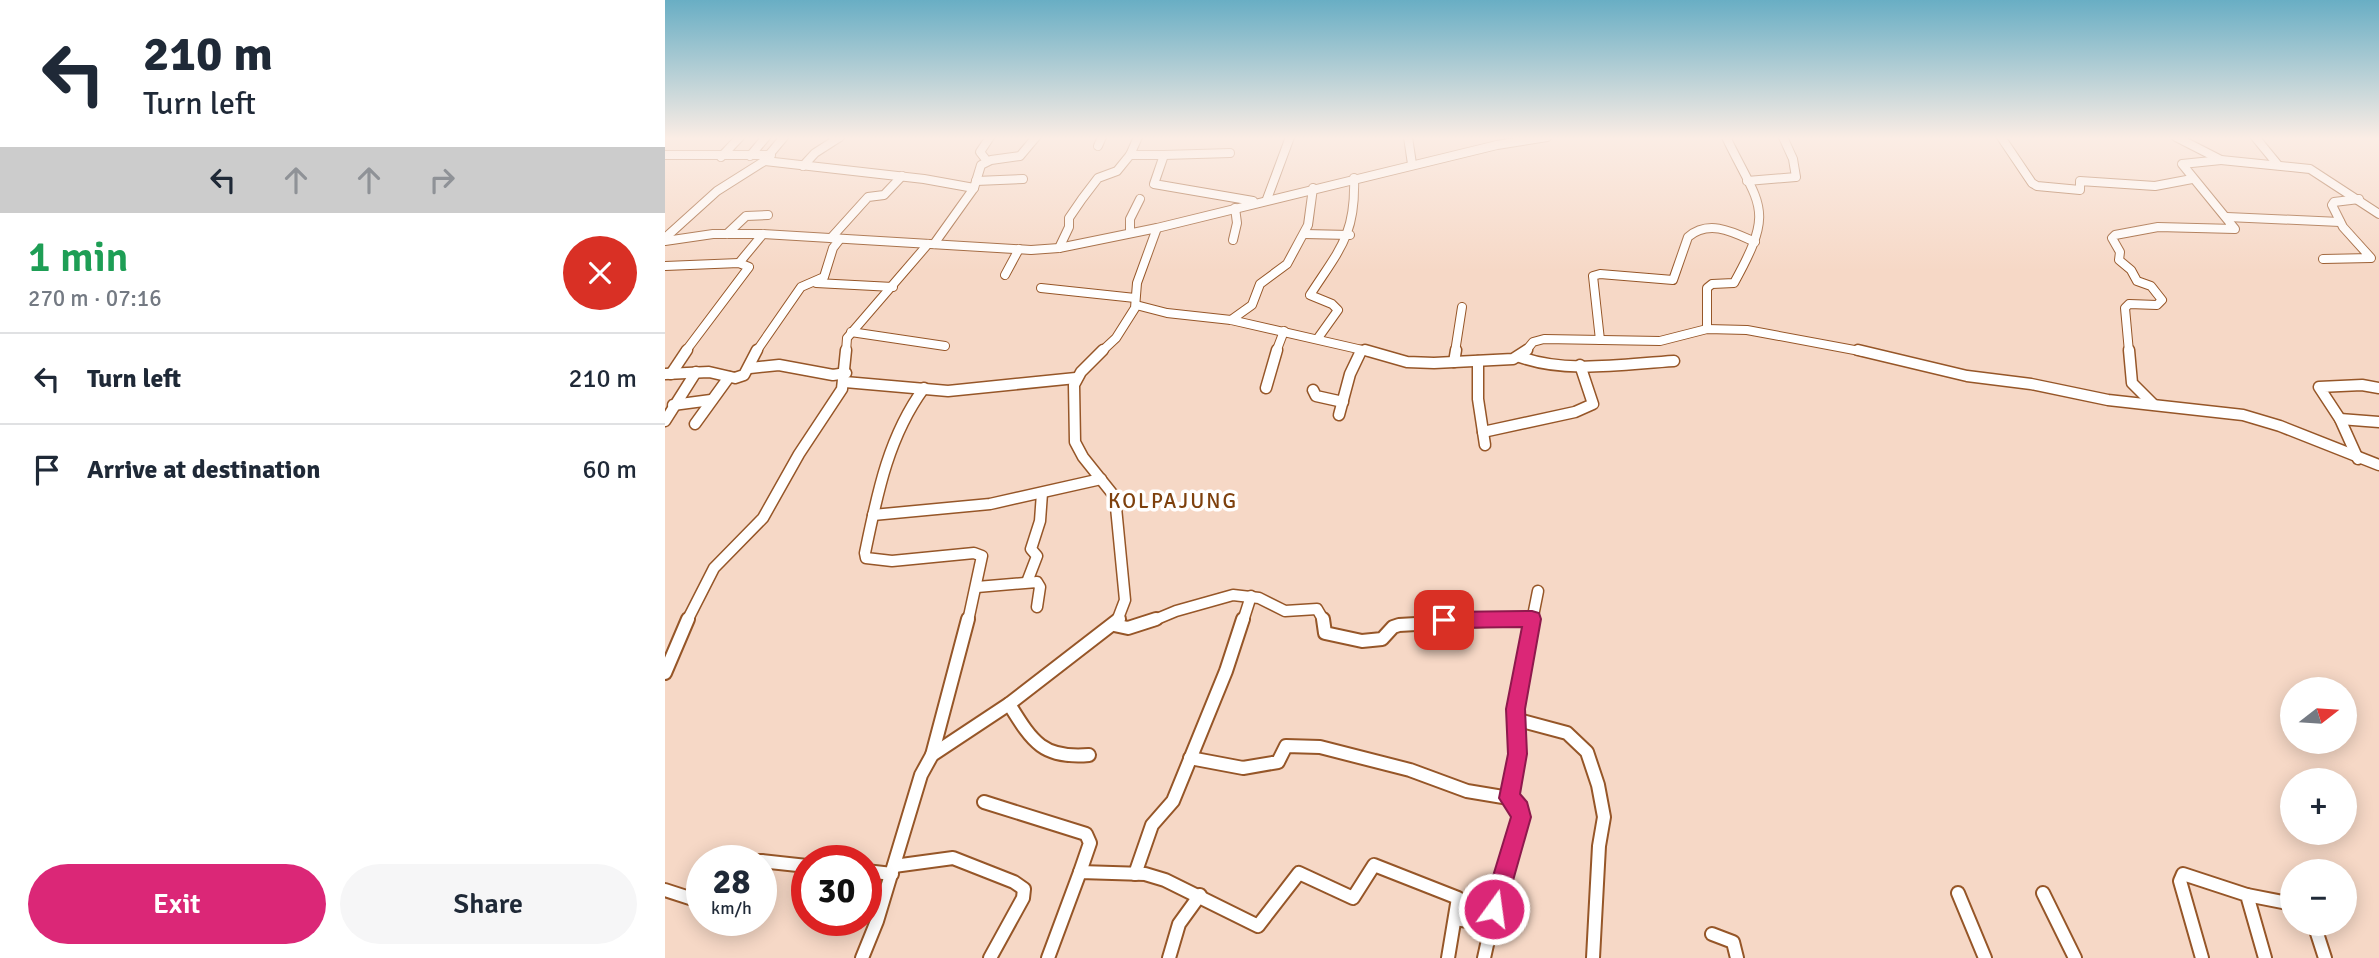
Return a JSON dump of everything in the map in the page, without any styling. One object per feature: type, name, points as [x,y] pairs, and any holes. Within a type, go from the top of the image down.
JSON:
[{"type":"street","points":[[665,248],[715,193],[732,182]]},
{"type":"street","points":[[668,374],[696,372],[741,376],[750,368],[754,354],[801,287],[824,277],[836,238],[868,197],[884,195],[897,182]]},
{"type":"street","points":[[955,182],[976,184],[998,182]]},
{"type":"street","points":[[1059,248],[1070,217],[1095,182]]},
{"type":"street","points":[[1152,182],[1257,202]]},
{"type":"street","points":[[1267,199],[1273,182]]},
{"type":"street","points":[[670,240],[727,233],[1019,249],[1059,248],[1157,228],[1339,182]]},
{"type":"street","points":[[1318,338],[1338,310],[1335,305],[1314,299],[1310,295],[1350,234],[1356,199],[1354,182]]},
{"type":"street","points":[[1707,329],[1707,288],[1712,284],[1734,283],[1755,242],[1760,206],[1747,182]]},
{"type":"street","points":[[2031,182],[2038,186],[2080,190],[2080,182]]},
{"type":"street","points":[[2091,182],[2155,186],[2175,182]]},
{"type":"street","points":[[2153,404],[2148,396],[2136,390],[2132,383],[2125,308],[2129,304],[2157,305],[2162,300],[2151,286],[2137,281],[2128,266],[2119,260],[2120,252],[2112,238],[2115,235],[2158,227],[2235,229],[2195,182]]},
{"type":"street","points":[[2331,182],[2379,214]]},
{"type":"street","points":[[665,673],[697,599],[714,568],[763,518],[845,378],[844,350],[851,332],[931,244],[976,184]]},
{"type":"street","points":[[1231,320],[1252,305],[1260,284],[1282,271],[1304,234],[1313,188]]},
{"type":"street","points":[[1130,233],[1130,219],[1140,199]]},
{"type":"street","points":[[2323,259],[2371,258],[2340,222],[2332,203],[2360,199]]},
{"type":"street","points":[[1233,240],[1237,223],[1235,208]]},
{"type":"street","points":[[727,233],[746,216],[768,215]]},
{"type":"street","points":[[2227,217],[2340,222]]},
{"type":"street","points":[[932,755],[1009,704],[1114,625],[1124,608],[1125,584],[1116,502],[1083,457],[1076,442],[1073,393],[1076,378],[1108,347],[1136,302],[1137,283],[1157,228]]},
{"type":"street","points":[[1600,340],[1593,276],[1600,274],[1673,280],[1685,240],[1703,228],[1721,228],[1755,242]]},
{"type":"street","points":[[739,263],[763,234]]},
{"type":"street","points":[[1304,234],[1350,234]]},
{"type":"street","points":[[1005,275],[1019,249]]},
{"type":"street","points":[[665,266],[739,263],[748,266],[748,270],[668,374]]},
{"type":"street","points":[[813,283],[893,287]]},
{"type":"street","points":[[1041,288],[1079,290],[1136,302],[1167,313],[1231,320],[1318,338],[1407,362],[1478,361],[1520,357],[1538,362],[1580,365],[1674,361]]},
{"type":"street","points":[[1454,362],[1462,307]]},
{"type":"street","points":[[1520,357],[1531,344],[1538,341],[1660,341],[1707,329],[1748,330],[1853,349],[1968,376],[2031,384],[2108,400],[2211,410],[2260,420],[2379,465]]},
{"type":"street","points":[[1266,388],[1284,331]]},
{"type":"street","points":[[851,332],[945,346]]},
{"type":"street","points":[[1339,415],[1350,374],[1361,351]]},
{"type":"street","points":[[1478,361],[1478,399],[1485,445]]},
{"type":"street","points":[[750,368],[779,365],[845,378],[963,391],[1076,378]]},
{"type":"street","points":[[1483,432],[1575,412],[1593,404],[1580,365]]},
{"type":"street","points":[[665,421],[696,372]]},
{"type":"street","points":[[695,424],[729,377]]},
{"type":"street","points":[[2358,459],[2340,419],[2319,387],[2362,385],[2379,388]]},
{"type":"street","points":[[862,958],[893,870],[921,775],[932,755],[960,657],[982,562],[979,554],[892,561],[866,558],[873,515],[901,421],[924,388]]},
{"type":"street","points":[[1313,390],[1319,397],[1343,402]]},
{"type":"street","points":[[673,405],[711,400]]},
{"type":"street","points":[[2340,419],[2379,422]]},
{"type":"street","points":[[873,515],[967,508],[1101,480]]},
{"type":"street","points":[[1027,582],[1037,554],[1031,550],[1039,521],[1042,493]]},
{"type":"street","points":[[977,587],[1027,582],[1040,584],[1038,607]]},
{"type":"street","points":[[1509,798],[1517,754],[1515,719],[1518,689],[1538,591]]},
{"type":"street","points":[[1114,625],[1128,628],[1143,625],[1201,603],[1233,595],[1251,596],[1286,611],[1317,609],[1323,617],[1325,633],[1362,641],[1382,639],[1393,627],[1399,625],[1444,620],[1532,619]]},
{"type":"street","points":[[1135,874],[1149,831],[1171,806],[1226,671],[1251,596]]},
{"type":"street","points":[[1009,704],[1032,738],[1049,754],[1061,757],[1089,755]]},
{"type":"street","points":[[1515,719],[1567,733],[1579,742],[1587,752],[1598,785],[1604,817],[1599,846],[1593,958]]},
{"type":"street","points":[[1190,758],[1252,768],[1277,762],[1286,746],[1320,747],[1410,770],[1468,791],[1509,798],[1520,809],[1521,817],[1502,877],[1484,958]]},
{"type":"street","points":[[984,802],[1086,834],[1090,843],[1048,958]]},
{"type":"street","points":[[882,870],[953,858],[1014,882],[1024,889],[1023,898],[990,958]]},
{"type":"street","points":[[1080,872],[1135,874],[1165,880],[1258,926],[1299,873],[1353,898],[1374,865],[1458,898],[1448,958]]},
{"type":"street","points":[[2202,958],[2181,875],[2247,895],[2280,901]]},
{"type":"street","points":[[665,890],[686,897]]},
{"type":"street","points":[[1958,893],[1986,958]]},
{"type":"street","points":[[2043,893],[2075,958]]},
{"type":"street","points":[[1169,958],[1179,924],[1200,895]]},
{"type":"street","points":[[2247,895],[2265,958]]},
{"type":"street","points":[[1456,919],[1491,925]]},
{"type":"street","points":[[1712,934],[1733,942],[1737,958]]},
{"type":"street","points":[[2318,936],[2325,958]]},
{"type":"district","name":"KOLPAJUNG","points":[[1173,501]]},
{"type":"route","points":[[1444,620],[1532,619],[1515,709],[1518,748],[1509,798],[1520,809],[1521,817],[1494,909]]}]
